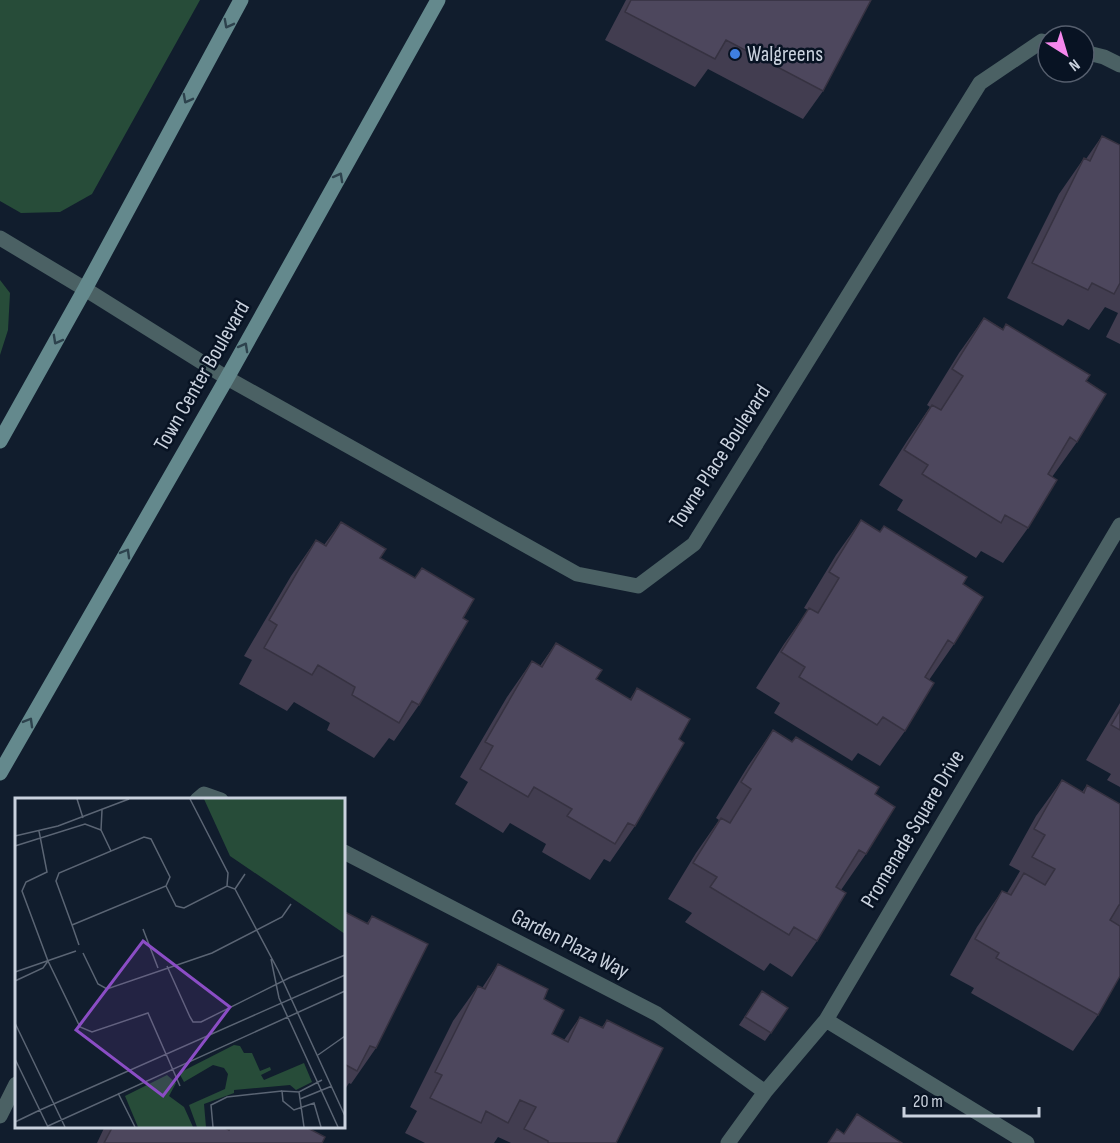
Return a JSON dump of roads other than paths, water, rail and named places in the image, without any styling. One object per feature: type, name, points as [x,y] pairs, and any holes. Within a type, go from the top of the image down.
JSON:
[{"type":"main road","points":[[0,441],[241,0]]},
{"type":"main road","name":"Town Center Boulevard","points":[[0,773],[227,378],[438,0]]},
{"type":"street","name":"Towne Place Boulevard","points":[[0,238],[227,378],[577,574],[638,586],[694,544],[980,83],[1036,45]]},
{"type":"street","points":[[1096,55],[1120,65]]},
{"type":"street","name":"Promenade Square Drive","points":[[728,1143],[765,1092],[826,1020],[1120,525]]},
{"type":"street","points":[[199,798],[204,794],[215,798]]},
{"type":"street","name":"Garden Plaza Way","points":[[345,853],[657,1014],[765,1092]]},
{"type":"street","points":[[826,1020],[1027,1143]]},
{"type":"street","points":[[0,1116],[15,1086]]},
{"type":"place","name":"Walgreens","points":[[735,54]]}]
